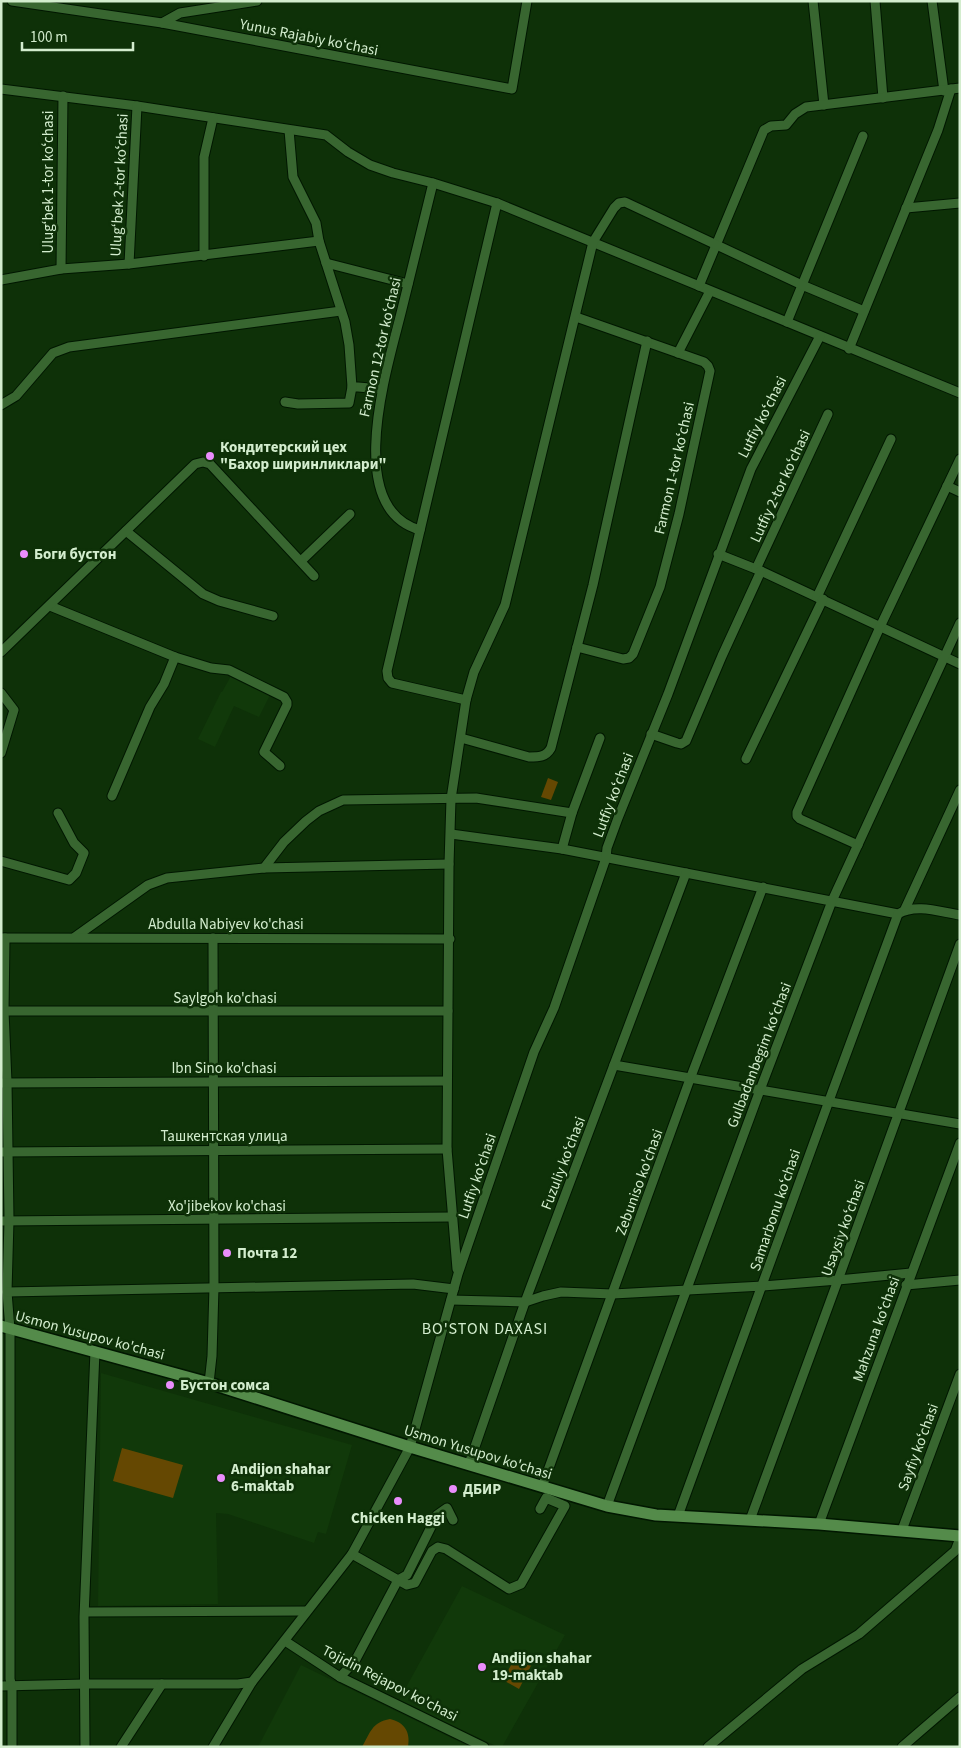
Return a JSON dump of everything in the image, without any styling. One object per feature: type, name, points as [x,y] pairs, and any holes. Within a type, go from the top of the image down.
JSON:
[{"type":"main road","name":"Usmon Yusupov ko'chasi","points":[[6,1328],[209,1383],[410,1447],[607,1506],[656,1515],[902,1530],[960,1537]]},
{"type":"street","name":"Yunus Rajabiy koʻchasi","points":[[12,1],[162,23],[512,89],[527,1]]},
{"type":"street","points":[[162,23],[180,13],[257,1]]},
{"type":"street","points":[[813,1],[824,105]]},
{"type":"street","points":[[875,1],[884,98]]},
{"type":"street","points":[[849,349],[938,130],[952,89],[932,1]]},
{"type":"street","points":[[1,89],[137,106],[326,135],[348,152],[370,165],[497,203],[566,233],[960,393]]},
{"type":"street","points":[[699,286],[764,130],[771,126],[786,125],[795,114],[806,107],[952,89]]},
{"type":"street","name":"Ulug‘bek 1-tor koʻchasi","points":[[61,269],[63,96]]},
{"type":"street","name":"Ulug‘bek 2-tor koʻchasi","points":[[129,264],[137,106]]},
{"type":"street","points":[[204,256],[204,157],[213,118]]},
{"type":"street","points":[[285,402],[298,404],[349,403],[352,388],[349,345],[341,311],[319,241],[316,223],[293,177],[289,130]]},
{"type":"street","points":[[787,322],[863,136]]},
{"type":"street","name":"Farmon 12-tor koʻchasi","points":[[420,530],[408,527],[396,517],[381,493],[375,465],[376,432],[382,389],[433,183]]},
{"type":"street","points":[[213,1747],[252,1682],[352,1554],[410,1447],[458,1274],[447,1149],[451,799],[466,700],[474,672],[505,605],[576,317],[592,242],[614,208],[619,203],[625,202],[802,285],[864,311]]},
{"type":"street","points":[[466,700],[392,683],[388,678],[387,671],[497,203]]},
{"type":"street","points":[[906,208],[960,203]]},
{"type":"street","points":[[1,280],[61,269],[204,256],[319,241]]},
{"type":"street","points":[[326,263],[408,284]]},
{"type":"street","points":[[678,353],[710,291]]},
{"type":"street","points":[[1,405],[16,396],[28,384],[53,353],[69,347],[341,311]]},
{"type":"street","name":"Farmon 1-tor koʻchasi","points":[[576,317],[704,362],[710,371],[679,514],[660,587],[633,654],[629,658],[623,659],[577,647]]},
{"type":"street","name":"Lutfiy koʻchasi","points":[[458,1274],[534,1052],[554,1008],[606,858],[607,848],[668,694],[718,554],[751,469],[820,336]]},
{"type":"street","points":[[460,738],[529,757],[541,757],[548,754],[551,748],[577,647],[647,341]]},
{"type":"street","points":[[352,388],[358,386],[382,389]]},
{"type":"street","name":"Lutfiy 2-tor koʻchasi","points":[[652,734],[681,744],[686,741],[758,570],[828,414]]},
{"type":"street","points":[[746,759],[891,439]]},
{"type":"street","points":[[858,844],[800,819],[797,816],[797,812],[880,627],[960,458]]},
{"type":"street","points":[[1,652],[195,464],[204,462],[210,464],[314,576]]},
{"type":"street","points":[[947,486],[960,492]]},
{"type":"street","points":[[301,562],[350,514]]},
{"type":"street","points":[[126,531],[203,594],[219,602],[273,616]]},
{"type":"street","points":[[718,554],[820,598],[960,664]]},
{"type":"street","points":[[50,606],[175,657],[211,668],[228,670],[284,697],[287,705],[264,752],[280,766]]},
{"type":"street","name":"Gulbadanbegim koʻchasi","points":[[607,1506],[760,1090],[832,901],[960,623]]},
{"type":"street","points":[[112,796],[150,707],[164,684],[175,657]]},
{"type":"street","points":[[1,693],[14,710],[1,752]]},
{"type":"street","points":[[562,849],[572,813],[600,738]]},
{"type":"street","name":"Samarbonu koʻchasi","points":[[678,1516],[763,1286],[828,1102],[902,912],[960,790]]},
{"type":"street","points":[[264,868],[284,842],[306,821],[320,811],[343,800],[476,798],[572,813]]},
{"type":"street","points":[[1,861],[69,880],[76,873],[84,853],[74,843],[58,813]]},
{"type":"street","points":[[451,834],[562,849],[832,901],[902,912],[914,908],[960,915]]},
{"type":"street","points":[[75,937],[148,884],[166,878],[264,868],[449,864]]},
{"type":"street","name":"Fuzuliy koʻchasi","points":[[468,1464],[525,1302],[686,873]]},
{"type":"street","name":"Zebuniso ko'chasi","points":[[542,1487],[690,1079],[763,887]]},
{"type":"street","points":[[3,938],[12,1747]]},
{"type":"street","name":"Abdulla Nabiyev ko'chasi","points":[[3,938],[450,939]]},
{"type":"street","points":[[209,1383],[212,1356],[214,1288],[213,938]]},
{"type":"street","name":"Usaysiy koʻchasi","points":[[750,1520],[960,944]]},
{"type":"street","name":"Saylgoh ko'chasi","points":[[3,1011],[448,1011]]},
{"type":"street","points":[[614,1065],[960,1124]]},
{"type":"street","name":"Ibn Sino ko'chasi","points":[[4,1083],[447,1081]]},
{"type":"street","name":"Mahzuna koʻchasi","points":[[819,1524],[960,1143]]},
{"type":"street","name":"Ташкентская улица","points":[[5,1151],[447,1149]]},
{"type":"street","name":"Xo'jibekov ko'chasi","points":[[5,1220],[452,1217]]},
{"type":"street","points":[[451,1300],[525,1302],[551,1293],[561,1292],[613,1294],[763,1286],[911,1272]]},
{"type":"street","points":[[906,1285],[960,1280]]},
{"type":"street","points":[[7,1292],[413,1284],[454,1289]]},
{"type":"street","points":[[85,1747],[85,1612],[94,1351]]},
{"type":"street","name":"Sayfiy koʻchasi","points":[[902,1530],[960,1374]]},
{"type":"street","points":[[352,1554],[407,1585],[415,1583],[432,1551],[438,1547],[446,1549],[509,1589],[521,1584],[565,1506],[546,1498],[540,1509]]},
{"type":"street","points":[[340,1677],[355,1661],[398,1580],[407,1576],[438,1515],[447,1508],[454,1520]]},
{"type":"street","points":[[708,1747],[802,1669],[860,1634],[955,1551],[960,1537]]},
{"type":"street","points":[[85,1612],[306,1611]]},
{"type":"street","name":"Tojidin Rejapov ko'chasi","points":[[285,1641],[340,1677],[484,1747]]},
{"type":"street","points":[[1,1686],[238,1684],[252,1682]]},
{"type":"street","points":[[121,1747],[162,1684]]},
{"type":"street","points":[[902,1747],[960,1698]]},
{"type":"street","points":[[910,1739],[917,1747]]},
{"type":"shaded area","points":[[231,676],[270,695],[259,717],[234,706],[215,747],[198,739]]},
{"type":"shaded area","points":[[548,778],[558,782],[551,800],[541,797]]},
{"type":"shaded area","name":"Andijon shahar 6-maktab","points":[[101,1373],[352,1445],[326,1534],[318,1532],[314,1543],[228,1514],[216,1513],[218,1604],[98,1606]]},
{"type":"shaded area","points":[[122,1448],[183,1465],[173,1498],[113,1481]]},
{"type":"shaded area","name":"Andijon shahar 19-maktab","points":[[462,1586],[565,1635],[502,1747],[498,1747],[399,1700]]},
{"type":"shaded area","points":[[518,1652],[534,1660],[519,1689],[503,1680]]},
{"type":"shaded area","points":[[301,1665],[470,1747],[258,1747]]},
{"type":"shaded area","points":[[390,1719],[395,1720],[405,1728],[409,1742],[408,1747],[362,1747],[375,1725]]},
{"type":"place","name":"Кондитерский цех \"Бахор ширинликлари\"","points":[[210,456]]},
{"type":"place","name":"Боги бустон","points":[[24,554]]},
{"type":"place","name":"Почта 12","points":[[227,1253]]},
{"type":"place","name":"Бустон сомса","points":[[170,1385]]},
{"type":"place","name":"Andijon shahar 6-maktab","points":[[221,1478]]},
{"type":"place","name":"ДБИР","points":[[453,1489]]},
{"type":"place","name":"Chicken Haggi","points":[[398,1501]]},
{"type":"place","name":"Andijon shahar 19-maktab","points":[[482,1667]]},
{"type":"district","name":"BO'STON DAXASI","points":[[485,1328]]}]
